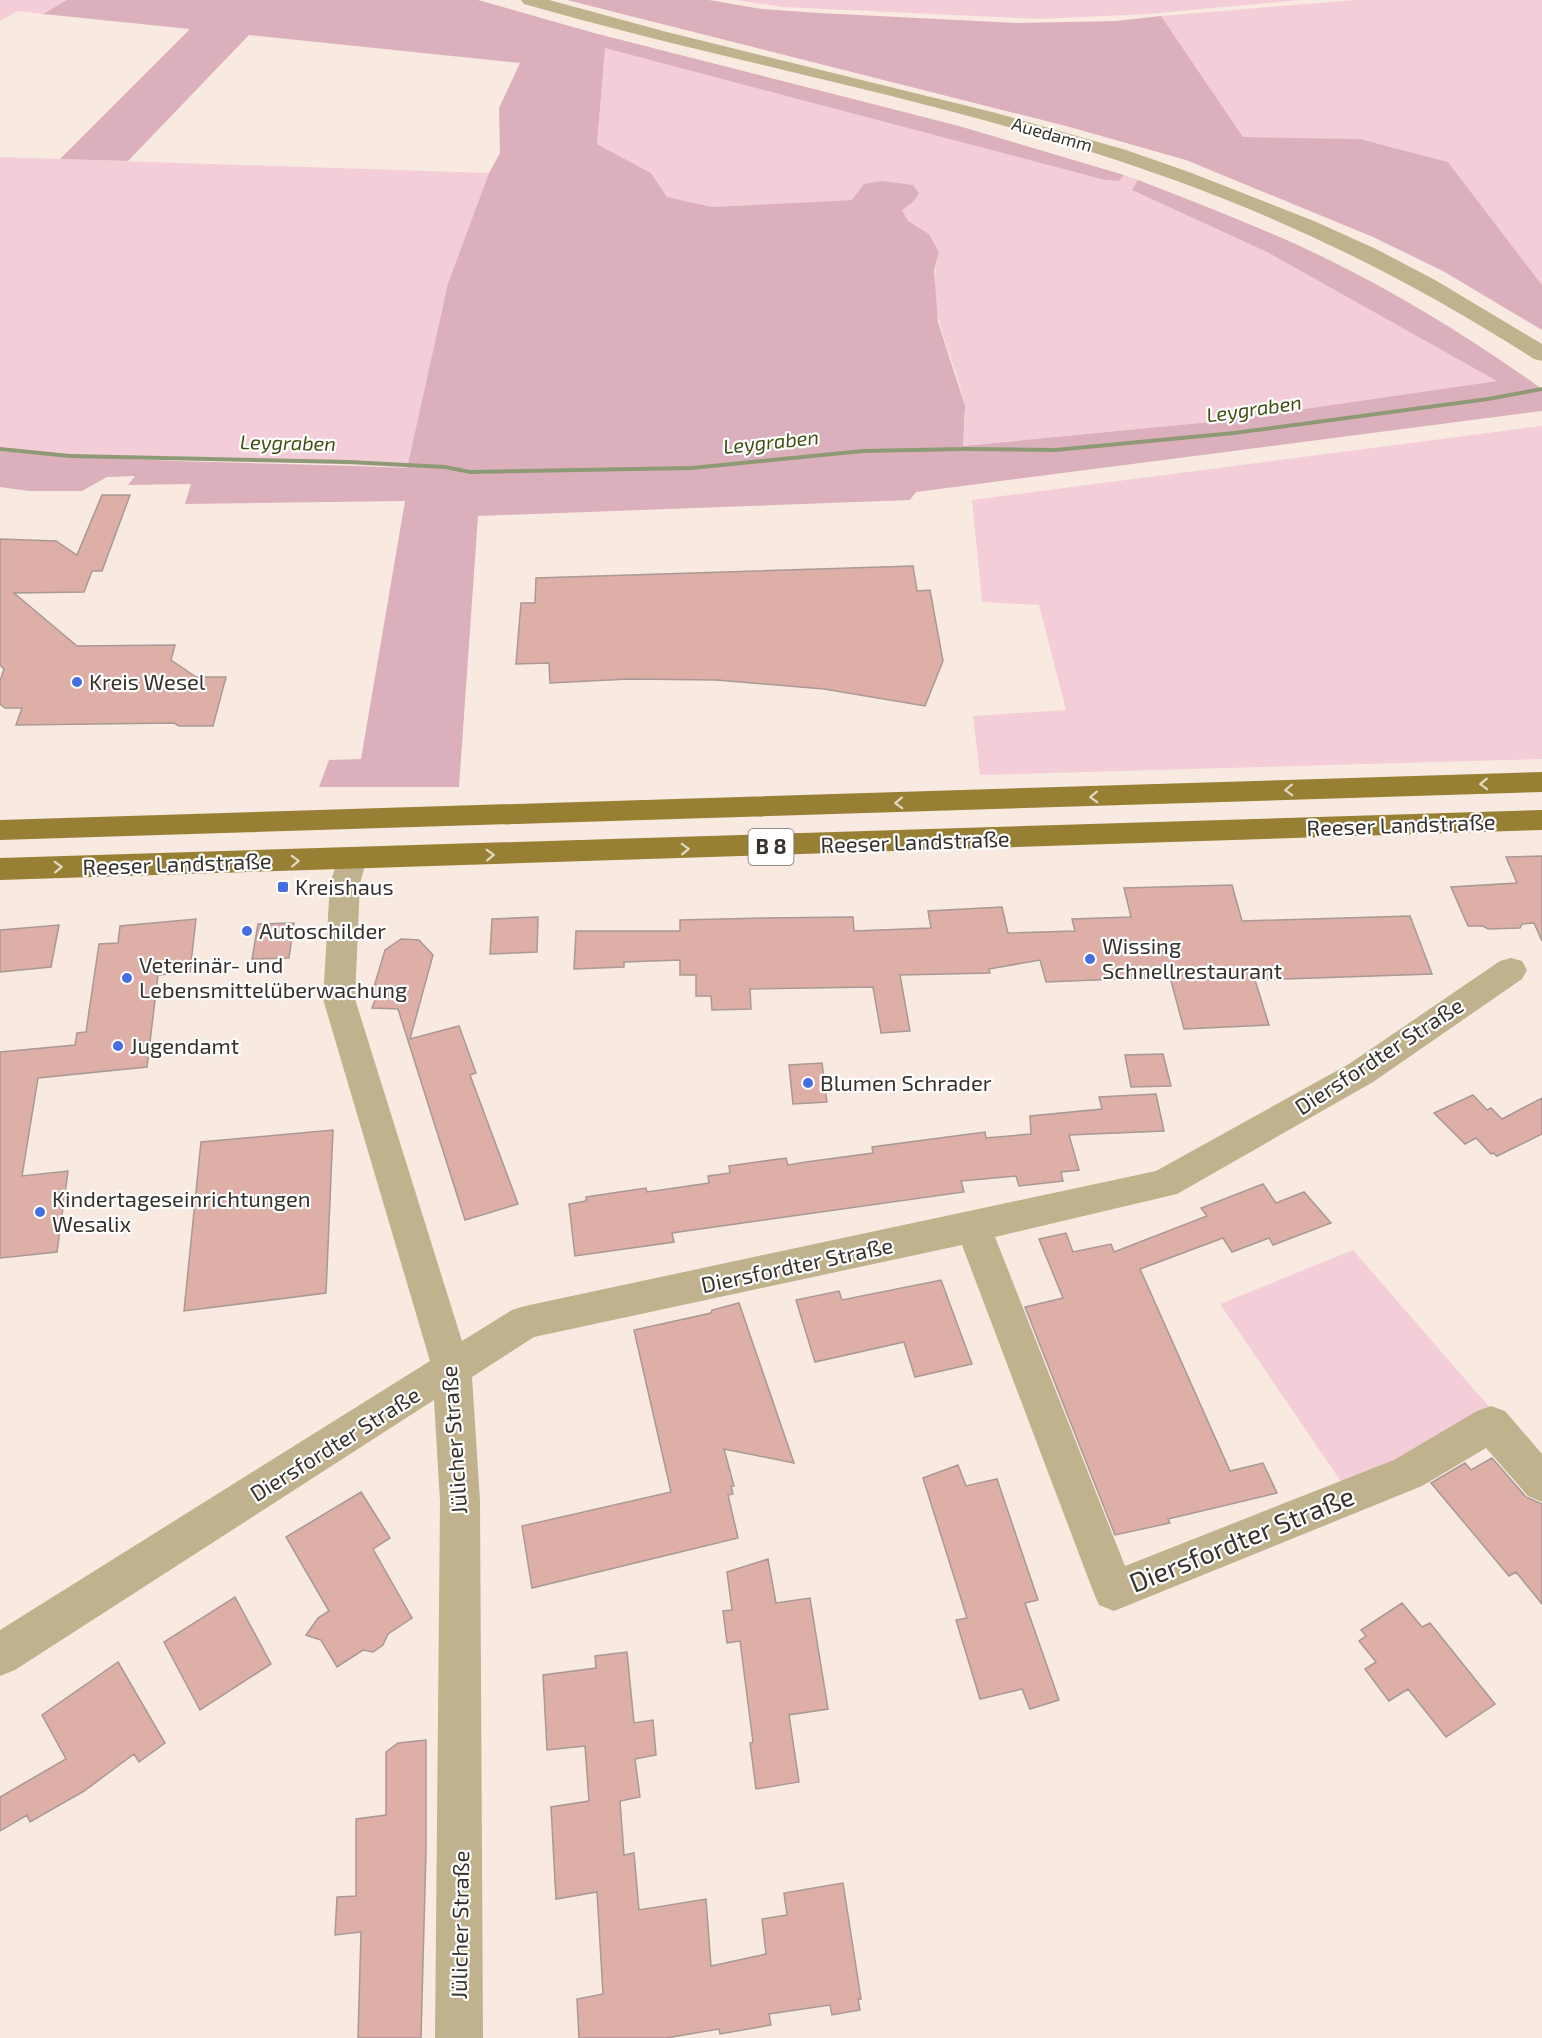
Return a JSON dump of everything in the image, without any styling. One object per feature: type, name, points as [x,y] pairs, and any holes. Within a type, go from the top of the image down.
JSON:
[{"type":"main road","name":"Reeser Landstraße","points":[[0,830],[1542,782]]},
{"type":"main road","name":"Reeser Landstraße","points":[[0,869],[1542,820]]},
{"type":"street","name":"Auedamm","points":[[530,0],[629,28],[965,111],[1055,135],[1152,165],[1244,199],[1333,238],[1414,278],[1501,326],[1542,354]]},
{"type":"street","name":"Jülicher Straße","points":[[352,859],[345,883],[339,999],[452,1370],[460,1501],[459,2038]]},
{"type":"street","name":"Diersfordter Straße","points":[[0,1655],[525,1322],[1164,1184],[1361,1073],[1511,970]]},
{"type":"street","name":"Diersfordter Straße","points":[[973,1227],[1114,1591],[1408,1473],[1491,1424],[1542,1483]]},
{"type":"shaded area","points":[[0,0],[67,0],[43,14],[18,11],[0,21]]},
{"type":"shaded area","points":[[67,0],[478,0],[594,33],[959,126],[1124,175],[1119,181],[1105,180],[605,48],[597,144],[651,173],[667,197],[712,207],[852,200],[864,184],[882,181],[913,185],[919,193],[913,202],[902,210],[908,221],[929,234],[939,252],[934,271],[938,322],[965,406],[963,446],[1221,421],[1497,381],[1267,252],[1132,190],[1138,180],[1300,246],[1408,302],[1463,335],[1542,389],[1542,411],[916,492],[910,500],[478,516],[459,787],[319,787],[329,760],[361,759],[405,501],[185,504],[191,484],[128,485],[135,476],[107,477],[82,491],[29,491],[0,487],[0,451],[152,460],[407,468],[448,283],[489,173],[500,153],[499,108],[520,63],[249,35],[128,161],[60,159],[190,29],[43,14]]},
{"type":"shaded area","points":[[567,0],[709,0],[762,9],[1017,23],[1116,21],[1161,16],[1243,137],[1360,139],[1448,162],[1542,285],[1542,330],[1443,271],[1373,237],[1186,160],[1066,126]]},
{"type":"shaded area","points":[[736,0],[1300,0],[1148,14],[1039,19],[783,7]]},
{"type":"shaded area","points":[[1354,0],[1542,0],[1542,285],[1448,162],[1360,139],[1243,137],[1161,16]]},
{"type":"shaded area","points":[[605,47],[1105,180],[1119,181],[1124,175],[1138,180],[1133,190],[1267,252],[1498,381],[1221,421],[962,446],[965,409],[937,313],[935,274],[939,252],[929,234],[908,221],[902,210],[913,202],[853,200],[712,207],[667,197],[651,173],[597,144]]},
{"type":"shaded area","points":[[0,157],[489,173],[448,283],[407,468],[51,455],[0,451]]},
{"type":"shaded area","points":[[1542,426],[1542,759],[980,775],[973,716],[1066,710],[1039,605],[982,602],[972,500]]},
{"type":"shaded area","points":[[1353,1250],[1491,1409],[1367,1478],[1344,1486],[1220,1304]]},
{"type":"building","points":[[102,495],[130,495],[102,571],[92,571],[84,592],[14,593],[77,646],[175,645],[171,660],[196,677],[226,677],[213,726],[179,726],[174,723],[16,725],[22,708],[5,708],[0,704],[0,681],[4,669],[0,665],[0,539],[56,541],[77,555]]},
{"type":"building","points":[[913,566],[917,591],[930,590],[943,661],[925,706],[824,689],[716,680],[629,679],[550,683],[549,663],[516,664],[521,603],[535,603],[536,578]]},
{"type":"building","points":[[1542,856],[1542,941],[1534,923],[1522,924],[1520,928],[1488,929],[1483,926],[1468,926],[1451,887],[1517,883],[1506,857]]},
{"type":"building","points":[[1232,885],[1242,921],[1410,916],[1432,974],[1255,980],[1269,1025],[1184,1029],[1170,977],[1046,982],[1040,960],[989,969],[990,973],[900,975],[910,1031],[881,1033],[873,987],[750,989],[751,1009],[712,1010],[711,996],[696,996],[696,975],[680,975],[680,960],[624,962],[624,967],[574,969],[576,931],[680,931],[680,920],[853,917],[854,931],[931,928],[928,911],[1002,907],[1008,933],[1075,931],[1072,919],[1131,917],[1124,888]]},
{"type":"building","points":[[538,917],[537,952],[490,954],[492,919]]},
{"type":"building","points":[[196,919],[190,972],[158,975],[147,1067],[38,1078],[22,1176],[68,1171],[57,1252],[0,1258],[0,1052],[75,1045],[77,1033],[86,1032],[99,944],[118,943],[120,926]]},
{"type":"building","points":[[294,923],[289,958],[252,959],[258,924]]},
{"type":"building","points":[[59,925],[51,967],[0,972],[0,930]]},
{"type":"building","points":[[401,939],[419,940],[433,955],[410,1039],[459,1026],[476,1073],[470,1075],[518,1204],[465,1220],[398,1009],[372,1008],[376,997],[371,997],[385,950]]},
{"type":"building","points":[[1163,1054],[1171,1086],[1131,1087],[1125,1055]]},
{"type":"building","name":"Blumen Schrader","points":[[822,1063],[827,1102],[793,1104],[789,1065]]},
{"type":"building","points":[[1156,1094],[1164,1131],[1069,1135],[1079,1170],[1061,1172],[1063,1181],[1019,1186],[1016,1176],[961,1181],[964,1192],[672,1233],[674,1242],[575,1256],[569,1204],[586,1201],[586,1197],[646,1188],[647,1192],[709,1183],[708,1176],[730,1173],[729,1166],[786,1158],[788,1165],[873,1153],[872,1147],[985,1132],[986,1138],[1031,1134],[1030,1116],[1102,1109],[1099,1097]]},
{"type":"building","points":[[1473,1095],[1487,1110],[1491,1108],[1502,1119],[1542,1098],[1542,1134],[1497,1156],[1491,1154],[1476,1138],[1465,1144],[1434,1113]]},
{"type":"building","points":[[333,1130],[326,1293],[184,1311],[201,1142]]},
{"type":"building","points":[[1263,1184],[1276,1203],[1304,1192],[1331,1223],[1273,1245],[1269,1238],[1232,1252],[1223,1238],[1140,1269],[1230,1471],[1263,1463],[1277,1493],[1168,1519],[1170,1523],[1115,1535],[1025,1307],[1063,1298],[1039,1239],[1066,1233],[1073,1252],[1111,1244],[1114,1252],[1207,1216],[1201,1208]]},
{"type":"building","points":[[941,1280],[972,1364],[915,1377],[904,1342],[815,1362],[796,1300],[839,1291],[842,1300]]},
{"type":"building","points":[[739,1303],[794,1463],[724,1449],[734,1486],[731,1486],[733,1494],[728,1495],[738,1538],[532,1588],[522,1526],[671,1492],[634,1330],[711,1313],[712,1310]]},
{"type":"building","points":[[1492,1458],[1526,1497],[1542,1504],[1542,1604],[1516,1572],[1509,1576],[1431,1483],[1465,1463],[1471,1470]]},
{"type":"building","points":[[958,1465],[966,1486],[997,1479],[1038,1600],[1025,1603],[1059,1700],[1030,1709],[1022,1689],[980,1699],[956,1620],[967,1618],[923,1478]]},
{"type":"building","points":[[361,1492],[390,1538],[373,1549],[412,1618],[388,1634],[383,1645],[373,1652],[363,1650],[337,1667],[321,1640],[306,1635],[318,1618],[329,1611],[286,1537]]},
{"type":"building","points":[[768,1559],[776,1603],[810,1598],[828,1709],[789,1715],[799,1782],[756,1789],[750,1743],[753,1742],[740,1641],[727,1643],[723,1611],[732,1610],[727,1572]]},
{"type":"building","points":[[235,1597],[271,1664],[200,1710],[164,1642]]},
{"type":"building","points":[[1402,1603],[1422,1627],[1430,1623],[1495,1704],[1446,1737],[1408,1689],[1389,1701],[1365,1669],[1376,1662],[1359,1641],[1366,1636],[1361,1630]]},
{"type":"building","points":[[627,1652],[634,1723],[653,1720],[656,1755],[635,1759],[640,1797],[620,1801],[624,1855],[634,1853],[639,1910],[706,1899],[711,1966],[766,1954],[762,1919],[787,1915],[784,1893],[843,1883],[861,1999],[858,1999],[860,2010],[832,2015],[830,2005],[769,2014],[771,2025],[720,2034],[719,2029],[666,2038],[579,2038],[577,1999],[603,1994],[597,1892],[556,1899],[551,1807],[589,1801],[585,1746],[547,1750],[543,1675],[596,1668],[595,1656]]},
{"type":"building","points":[[118,1662],[165,1743],[139,1762],[134,1754],[84,1791],[30,1822],[27,1815],[0,1831],[0,1797],[66,1759],[42,1715]]},
{"type":"building","points":[[426,1740],[426,1850],[421,2038],[358,2038],[361,1932],[335,1935],[337,1897],[356,1896],[356,1819],[386,1815],[386,1752],[398,1743]]},
{"type":"waterway","name":"Leygraben","points":[[0,449],[70,456],[349,462],[445,467],[470,472],[692,468],[863,451],[1055,450],[1234,433],[1488,399],[1542,389]]},
{"type":"place","name":"Kreis Wesel","points":[[77,682]]},
{"type":"place","name":"Kreishaus","points":[[283,887]]},
{"type":"place","name":"Autoschilder","points":[[247,931]]},
{"type":"place","name":"Wissing Schnellrestaurant","points":[[1090,959]]},
{"type":"place","name":"Veterinär- und Lebensmittelüberwachung","points":[[127,978]]},
{"type":"place","name":"Jugendamt","points":[[118,1046]]},
{"type":"place","name":"Blumen Schrader","points":[[808,1083]]},
{"type":"place","name":"Kindertageseinrichtungen Wesalix","points":[[40,1212]]}]
